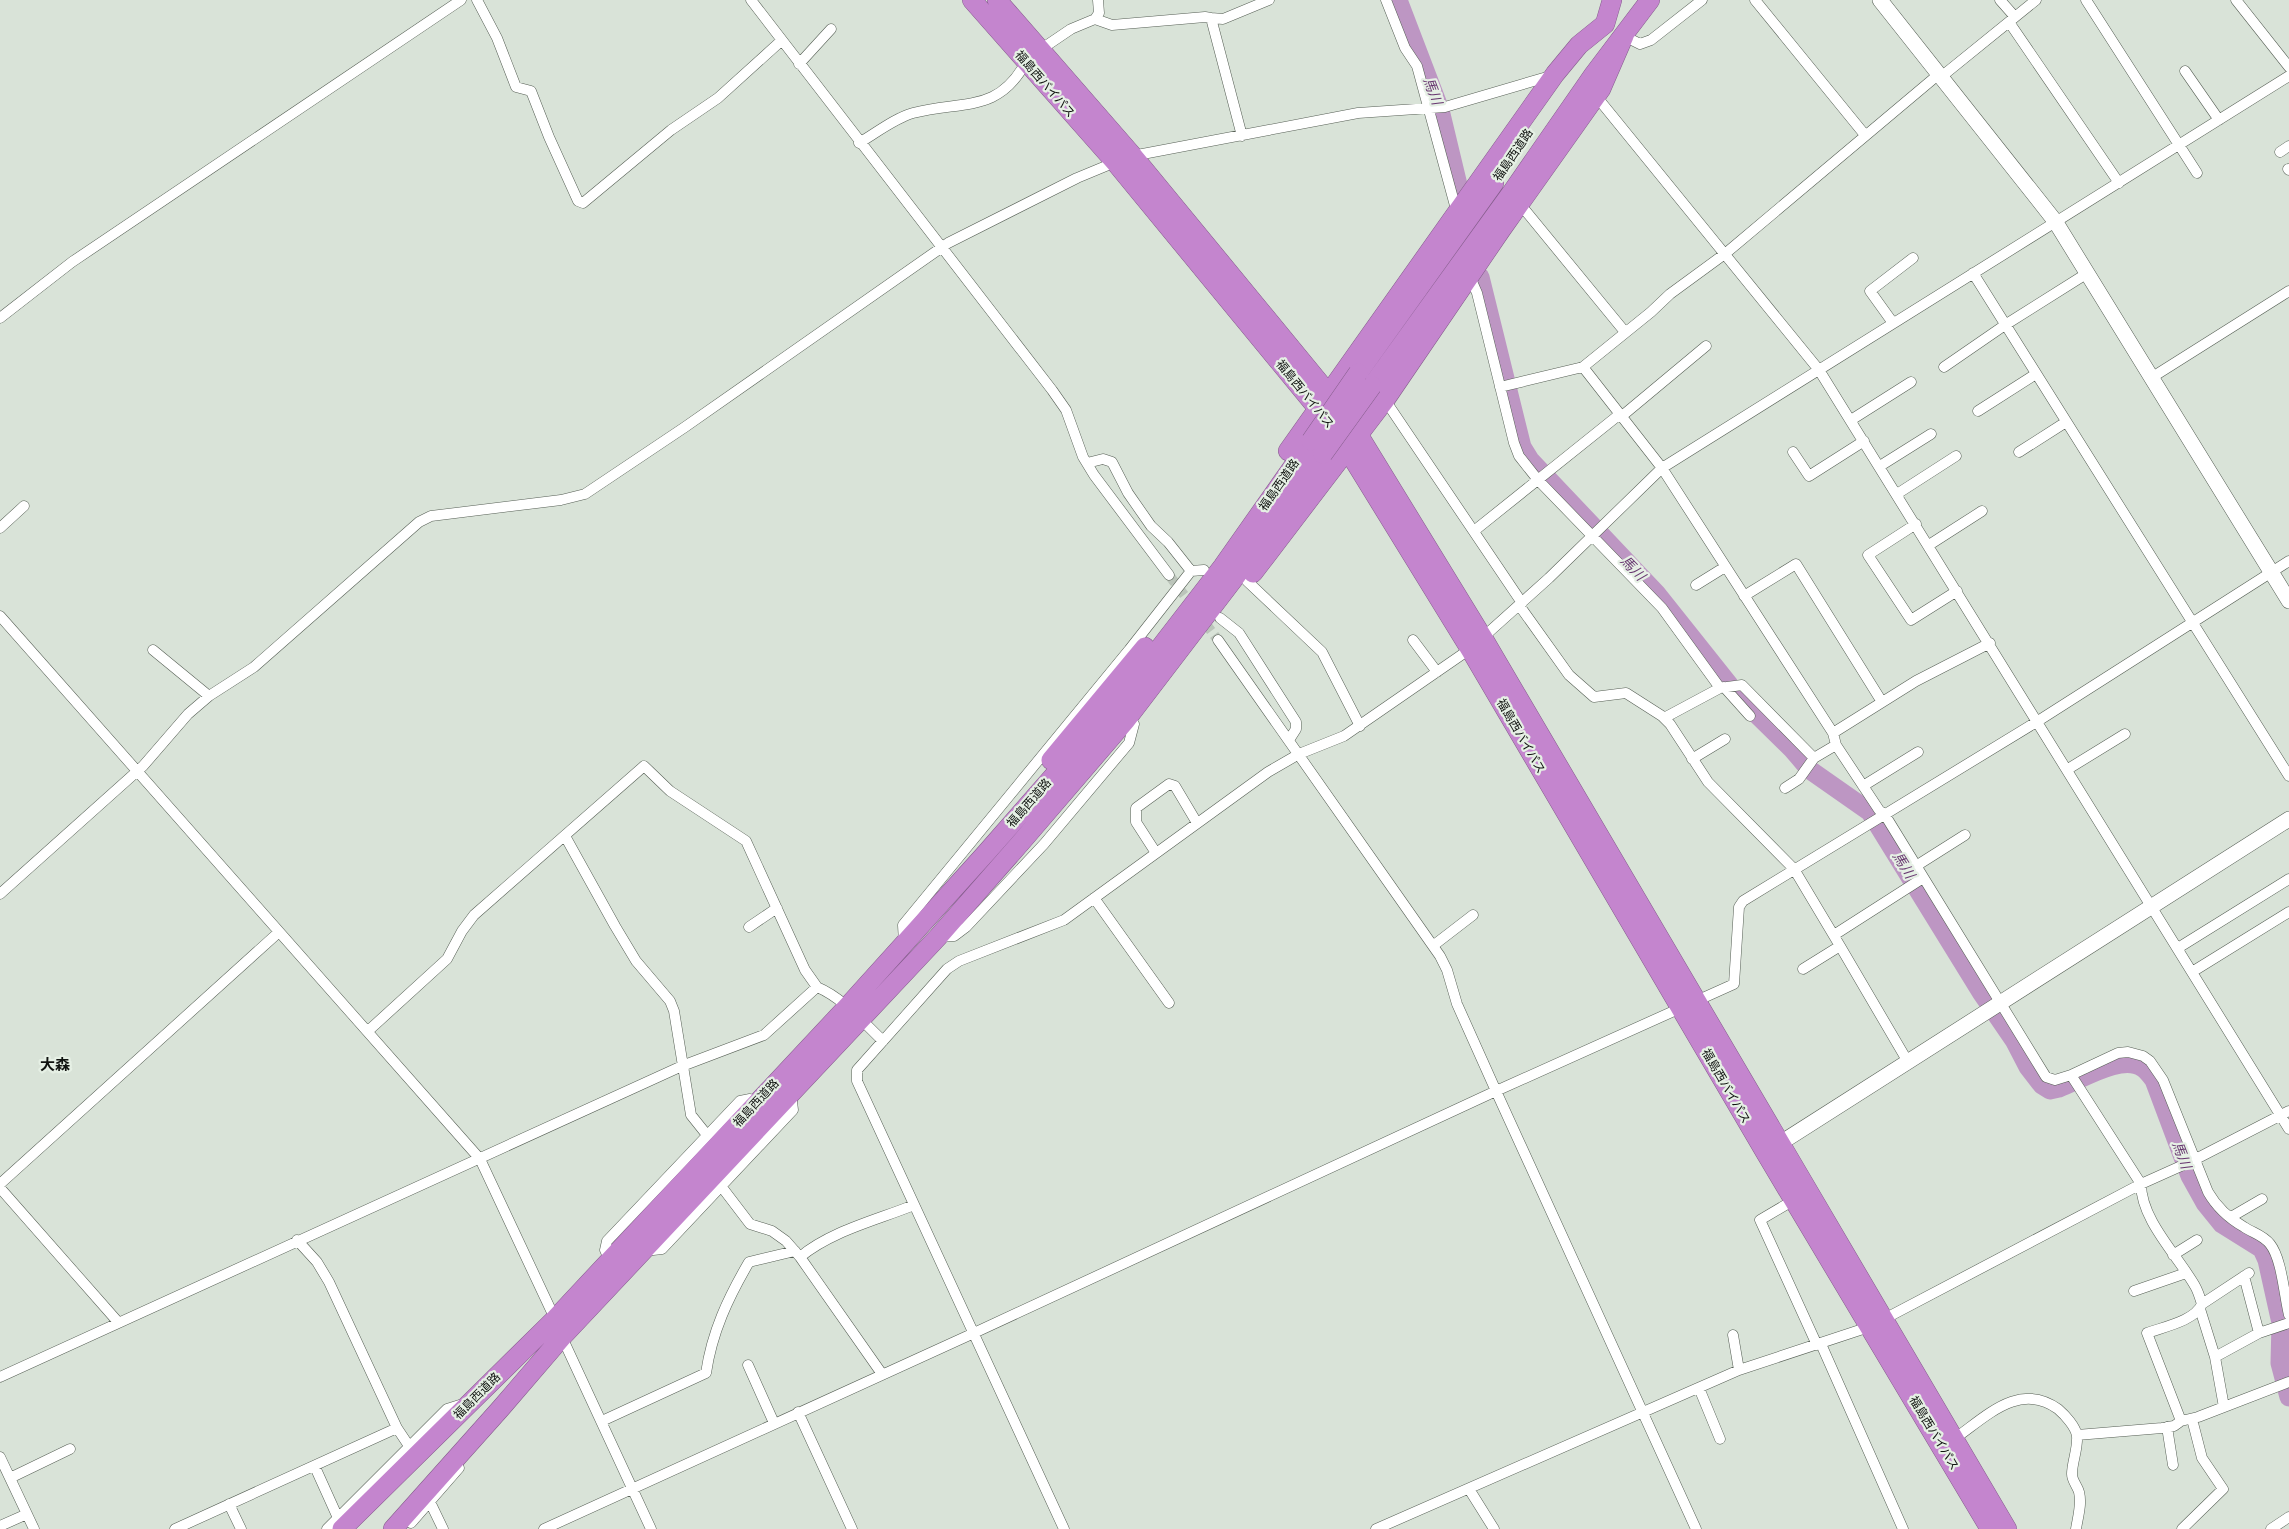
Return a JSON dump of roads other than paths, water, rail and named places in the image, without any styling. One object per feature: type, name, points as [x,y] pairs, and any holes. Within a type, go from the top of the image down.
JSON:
[{"type":"highway","name":"福島西バイパス","points":[[972,0],[1033,56],[1133,156],[1353,442],[1476,644],[1877,1323],[1990,1529]]},
{"type":"highway","name":"福島西バイパス","points":[[997,0],[1033,56],[1115,162],[1323,401]]},
{"type":"highway","points":[[986,853],[1014,805],[1168,619],[1198,570],[1323,401],[1555,74],[1580,45],[1605,24],[1612,0]]},
{"type":"highway","name":"福島西道路","points":[[1372,386],[1462,230],[1553,96],[1622,0]]},
{"type":"highway","name":"福島西道路","points":[[393,1529],[562,1337],[791,1093],[854,1013],[904,944],[1114,707],[1317,447],[1372,386],[1506,201],[1594,74],[1650,0]]},
{"type":"highway","points":[[1023,840],[1052,824],[1220,618],[1353,442],[1372,386],[1470,277],[1596,96],[1624,36]]},
{"type":"highway","name":"福島西道路","points":[[340,1524],[555,1319],[758,1100],[938,937],[1126,720],[1236,576],[1317,447]]},
{"type":"highway","name":"福島西バイパス","points":[[1773,1148],[1794,1200],[1954,1439],[2007,1529]]},
{"type":"street","points":[[0,318],[72,262],[461,0]]},
{"type":"street","points":[[477,0],[497,38],[516,87],[531,91],[553,146],[578,200],[583,203],[671,130],[718,98],[781,41]]},
{"type":"street","points":[[751,0],[1066,410],[1087,463],[1169,575]]},
{"type":"street","points":[[859,143],[911,114],[974,103],[997,96],[1018,78],[1033,56],[1071,28],[1095,19],[1098,14],[1098,0]]},
{"type":"street","points":[[1095,19],[1112,25],[1205,17],[1223,19],[1269,0]]},
{"type":"street","points":[[1386,0],[1405,48],[1417,66],[1436,108],[1457,213]]},
{"type":"street","points":[[1624,36],[1640,44],[1651,40],[1702,0]]},
{"type":"street","points":[[1755,0],[1865,135]]},
{"type":"street","points":[[1880,0],[2055,222],[2289,600]]},
{"type":"street","points":[[2000,0],[2119,183]]},
{"type":"street","points":[[1504,386],[1583,366],[1651,312],[1670,294],[1726,253],[1865,135],[2036,0]]},
{"type":"street","points":[[2086,0],[2197,173]]},
{"type":"street","points":[[2236,0],[2289,67]]},
{"type":"street","points":[[1211,18],[1242,136]]},
{"type":"street","points":[[799,64],[831,29]]},
{"type":"street","points":[[2185,70],[2219,120]]},
{"type":"street","points":[[0,894],[136,771],[188,714],[209,696],[254,667],[419,522],[431,516],[577,498],[585,494],[685,427],[942,247],[1068,183],[1115,162],[1133,156],[1358,113],[1436,108],[1555,74]]},
{"type":"street","points":[[1064,1529],[857,1080],[857,1070],[947,969],[959,961],[1064,920],[1268,772],[1299,754],[1344,736],[1476,644],[1521,604],[1662,468],[2289,76]]},
{"type":"street","points":[[1596,96],[1820,370],[2192,972],[2285,1113],[2289,1128]]},
{"type":"street","points":[[1520,204],[1624,332]]},
{"type":"street","points":[[1893,323],[1870,291],[1913,258]]},
{"type":"street","points":[[1973,273],[2289,776]]},
{"type":"street","points":[[1944,367],[2005,325],[2086,274]]},
{"type":"street","points":[[1470,277],[1477,293],[1504,386],[1514,443],[1519,456],[1542,475],[1596,532],[1662,608],[1750,716]]},
{"type":"street","points":[[2151,378],[2289,291]]},
{"type":"street","points":[[1474,531],[1706,346]]},
{"type":"street","points":[[1583,366],[1662,468],[1833,733],[1836,745],[1916,866],[1921,879],[2046,1077],[2055,1080],[2074,1079],[2118,1053],[2128,1052],[2142,1056],[2150,1061],[2163,1080],[2192,1160],[2214,1203],[2242,1227],[2264,1238],[2271,1245],[2276,1255],[2285,1322],[2259,1333],[2215,1358]]},
{"type":"street","points":[[1978,411],[2036,374]]},
{"type":"street","points":[[1851,420],[1911,382]]},
{"type":"street","points":[[1372,386],[1474,531],[1569,675],[1594,697],[1626,693],[1664,718],[1708,782],[1794,870],[1908,1062]]},
{"type":"street","points":[[2018,452],[2066,422]]},
{"type":"street","points":[[1880,466],[1931,434]]},
{"type":"street","points":[[1793,452],[1809,476],[1864,441]]},
{"type":"street","points":[[1897,494],[1956,456]]},
{"type":"street","points":[[904,944],[903,925],[1129,650],[1198,570],[1150,526],[1128,494],[1112,462],[1103,458],[1087,463]]},
{"type":"street","points":[[0,528],[24,506]]},
{"type":"street","points":[[1929,545],[1982,511]]},
{"type":"street","points":[[1916,524],[1868,555],[1911,620],[1957,591]]},
{"type":"street","points":[[544,1529],[974,1333],[1496,1091],[1734,984],[1739,906],[1743,901],[1800,868],[1868,824],[2038,721],[2192,624],[2270,571],[2289,561]]},
{"type":"street","points":[[1744,596],[1796,564],[1882,702]]},
{"type":"street","points":[[1696,585],[1725,566]]},
{"type":"street","points":[[1247,581],[1322,652],[1360,726]]},
{"type":"street","points":[[0,616],[480,1159],[651,1529]]},
{"type":"street","points":[[1220,618],[1239,633],[1296,722],[1296,729],[1289,740]]},
{"type":"street","points":[[1218,640],[1434,945],[1447,970],[1457,1004],[1496,1091],[1696,1529]]},
{"type":"street","points":[[1413,640],[1437,672]]},
{"type":"street","points":[[1833,733],[1916,681],[1990,643]]},
{"type":"street","points":[[153,650],[209,696]]},
{"type":"street","points":[[1664,718],[1726,686],[1742,685],[1813,761]]},
{"type":"street","points":[[938,937],[954,936],[966,927],[1044,844],[1129,743],[1134,724]]},
{"type":"street","points":[[2068,769],[2124,734]]},
{"type":"street","points":[[1692,759],[1725,738]]},
{"type":"street","points":[[1785,788],[1798,780],[1813,761],[1836,745]]},
{"type":"street","points":[[1863,786],[1918,752]]},
{"type":"street","points":[[368,1031],[447,959],[462,931],[474,915],[644,766],[670,791],[746,841],[805,970],[817,987],[827,991],[854,1013],[883,1041]]},
{"type":"street","points":[[1156,853],[1136,822],[1136,808],[1142,802],[1169,784],[1175,786],[1197,823]]},
{"type":"street","points":[[1773,1148],[2289,819]]},
{"type":"street","points":[[1916,866],[1965,835]]},
{"type":"street","points":[[565,836],[632,954],[670,1001],[674,1011],[691,1115],[706,1136]]},
{"type":"street","points":[[1834,935],[1921,879]]},
{"type":"street","points":[[2178,948],[2289,879]]},
{"type":"street","points":[[1094,898],[1169,1003]]},
{"type":"street","points":[[749,927],[777,908]]},
{"type":"street","points":[[2192,972],[2289,912]]},
{"type":"street","points":[[1434,945],[1474,916]]},
{"type":"street","points":[[118,1322],[0,1186],[279,932]]},
{"type":"street","points":[[1803,968],[1840,946]]},
{"type":"street","points":[[0,1377],[682,1066],[764,1035],[817,987]]},
{"type":"street","points":[[2074,1079],[2141,1184],[2141,1193],[2153,1220],[2173,1255],[2196,1287],[2215,1358],[2224,1407]]},
{"type":"street","points":[[643,1251],[662,1249],[794,1110],[791,1093]]},
{"type":"street","points":[[610,1261],[605,1250],[607,1241],[740,1101],[758,1100]]},
{"type":"street","points":[[1376,1529],[1739,1370],[1819,1345],[1877,1323],[2141,1184],[2178,1168],[2285,1113]]},
{"type":"street","points":[[721,1186],[750,1224],[772,1231],[798,1254],[882,1374]]},
{"type":"street","points":[[2231,1217],[2262,1199]]},
{"type":"street","points":[[1794,1200],[1760,1220],[1903,1529]]},
{"type":"street","points":[[602,1421],[706,1373],[710,1345],[718,1322],[733,1289],[749,1262],[798,1254],[850,1229],[914,1205]]},
{"type":"street","points":[[297,1240],[317,1262],[329,1282],[396,1428],[409,1446]]},
{"type":"street","points":[[2173,1255],[2197,1240]]},
{"type":"street","points":[[2134,1291],[2186,1272]]},
{"type":"street","points":[[2181,1421],[2147,1333],[2186,1319],[2201,1306],[2247,1275],[2259,1333]]},
{"type":"street","points":[[1734,1335],[1739,1370]]},
{"type":"street","points":[[748,1365],[774,1423]]},
{"type":"street","points":[[2077,1435],[2174,1426],[2181,1421],[2224,1407],[2284,1383]]},
{"type":"street","points":[[1699,1388],[1720,1439]]},
{"type":"street","points":[[1954,1439],[2001,1406],[2024,1398],[2035,1398],[2051,1404],[2069,1420],[2077,1435],[2072,1477],[2078,1490],[2081,1504],[2076,1529]]},
{"type":"street","points":[[328,1529],[340,1524],[409,1446],[447,1409],[470,1402]]},
{"type":"street","points":[[405,1529],[500,1422],[501,1408]]},
{"type":"street","points":[[798,1412],[852,1529]]},
{"type":"street","points":[[2182,1529],[2224,1489],[2202,1458],[2192,1418]]},
{"type":"street","points":[[2167,1427],[2173,1465]]},
{"type":"street","points":[[175,1529],[315,1467],[396,1428]]},
{"type":"street","points":[[10,1478],[70,1449]]},
{"type":"street","points":[[0,1457],[34,1529]]},
{"type":"street","points":[[315,1467],[340,1524]]},
{"type":"street","points":[[1469,1489],[1494,1529]]},
{"type":"street","points":[[430,1502],[443,1529]]},
{"type":"street","points":[[229,1504],[241,1529]]},
{"type":"street","points":[[0,1526],[27,1514]]},
{"type":"street","points":[[2275,1528],[2289,1517]]},
{"type":"waterway","name":"馬川","points":[[1398,0],[1440,110],[1458,185]]},
{"type":"waterway","name":"馬川","points":[[1480,277],[1522,447],[1530,460],[1656,593],[1738,696],[1793,750],[1810,770],[1870,812],[1981,992],[2014,1040],[2028,1067],[2042,1085],[2050,1090],[2059,1088],[2101,1069],[2124,1064],[2134,1064],[2143,1068],[2154,1080],[2190,1176],[2205,1203],[2222,1224],[2262,1249],[2267,1260],[2281,1323],[2280,1363],[2289,1397]]},
{"type":"tunnel","points":[[1169,575],[1218,640]]},
{"type":"district","name":"大森","points":[[55,1065]]}]
